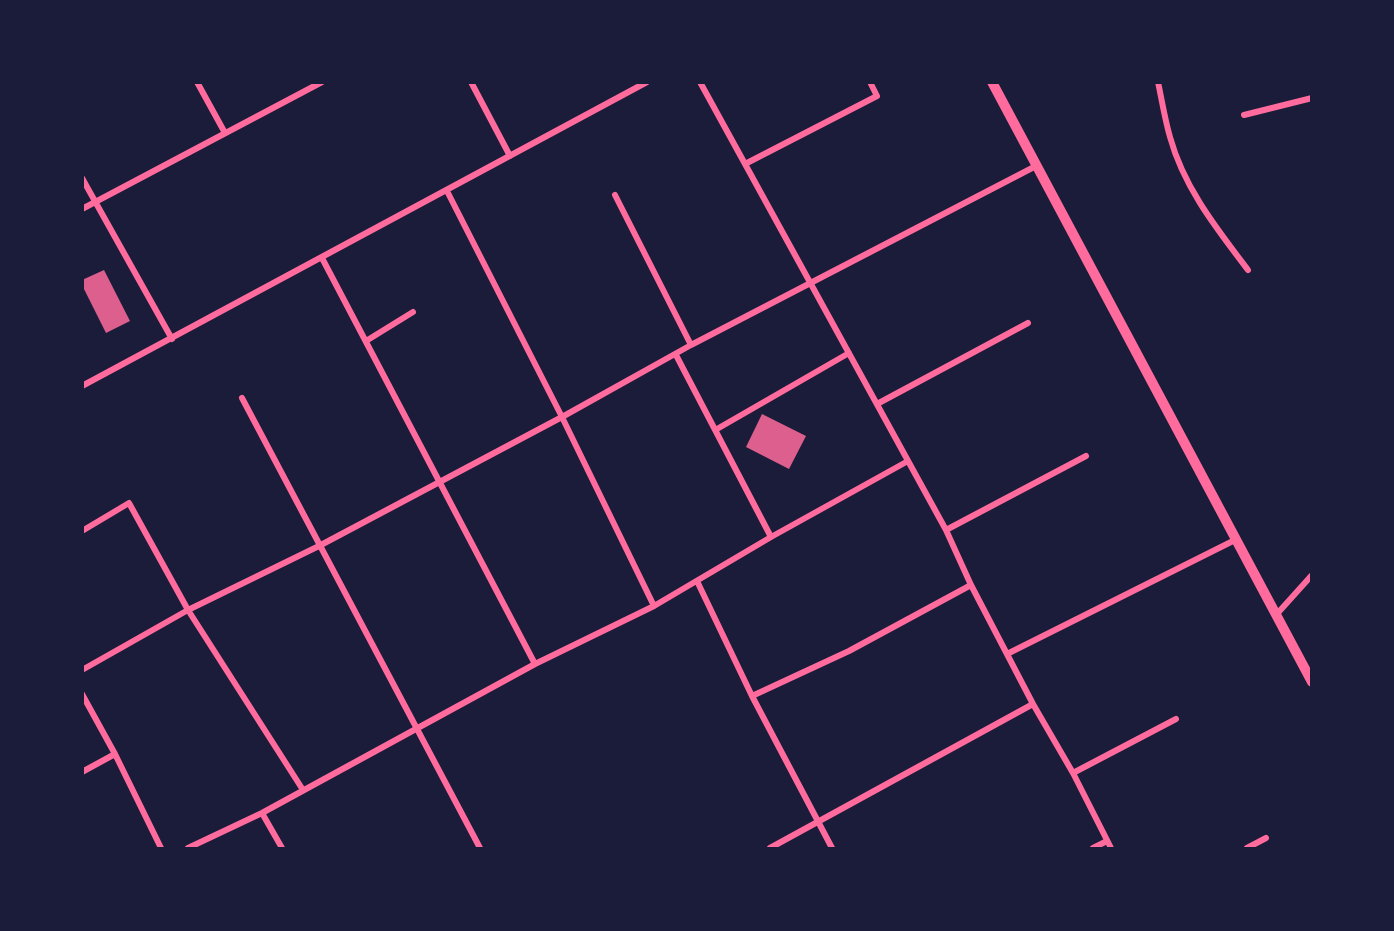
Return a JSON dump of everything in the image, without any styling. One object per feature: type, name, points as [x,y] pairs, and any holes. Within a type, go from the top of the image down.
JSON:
[{"type":"street","points":[[197,82],[225,133]]},
{"type":"street","points":[[82,209],[312,85],[322,82]]},
{"type":"street","points":[[471,82],[510,156]]},
{"type":"street","points":[[82,386],[647,82]]},
{"type":"street","points":[[700,82],[946,530],[971,585],[1033,704],[1073,773],[1111,849]]},
{"type":"street","points":[[746,164],[877,96],[870,82]]},
{"type":"street","points":[[1158,82],[1170,139],[1188,182],[1208,218],[1248,270]]},
{"type":"street","points":[[994,83],[1311,682]]},
{"type":"street","points":[[1244,115],[1311,98]]},
{"type":"street","points":[[82,670],[188,610],[319,546],[562,417],[691,345],[1036,166]]},
{"type":"street","points":[[82,177],[172,339]]},
{"type":"street","points":[[447,191],[562,417],[654,606]]},
{"type":"street","points":[[615,195],[691,345]]},
{"type":"street","points":[[322,258],[535,664]]},
{"type":"street","points":[[366,340],[413,312]]},
{"type":"street","points":[[877,404],[1028,322]]},
{"type":"street","points":[[717,429],[849,353]]},
{"type":"street","points":[[676,355],[717,429],[771,537]]},
{"type":"street","points":[[242,398],[480,848]]},
{"type":"street","points":[[946,530],[1086,456]]},
{"type":"street","points":[[188,849],[262,813],[535,664],[654,606],[771,537],[908,461]]},
{"type":"street","points":[[82,531],[129,503],[188,610],[303,790]]},
{"type":"street","points":[[1007,654],[1235,540]]},
{"type":"street","points":[[1276,615],[1311,575]]},
{"type":"street","points":[[697,581],[752,696],[832,849]]},
{"type":"street","points":[[752,696],[849,651],[971,585]]},
{"type":"street","points":[[82,694],[115,754],[161,849]]},
{"type":"street","points":[[770,849],[1033,704]]},
{"type":"street","points":[[1073,773],[1176,719]]},
{"type":"street","points":[[82,772],[115,754]]},
{"type":"street","points":[[262,813],[282,849]]},
{"type":"street","points":[[1247,849],[1266,838]]},
{"type":"street","points":[[1093,849],[1107,841]]},
{"type":"building","points":[[104,270],[130,321],[106,333],[82,285],[82,280]]},
{"type":"building","points":[[762,414],[806,436],[789,469],[746,447]]}]
